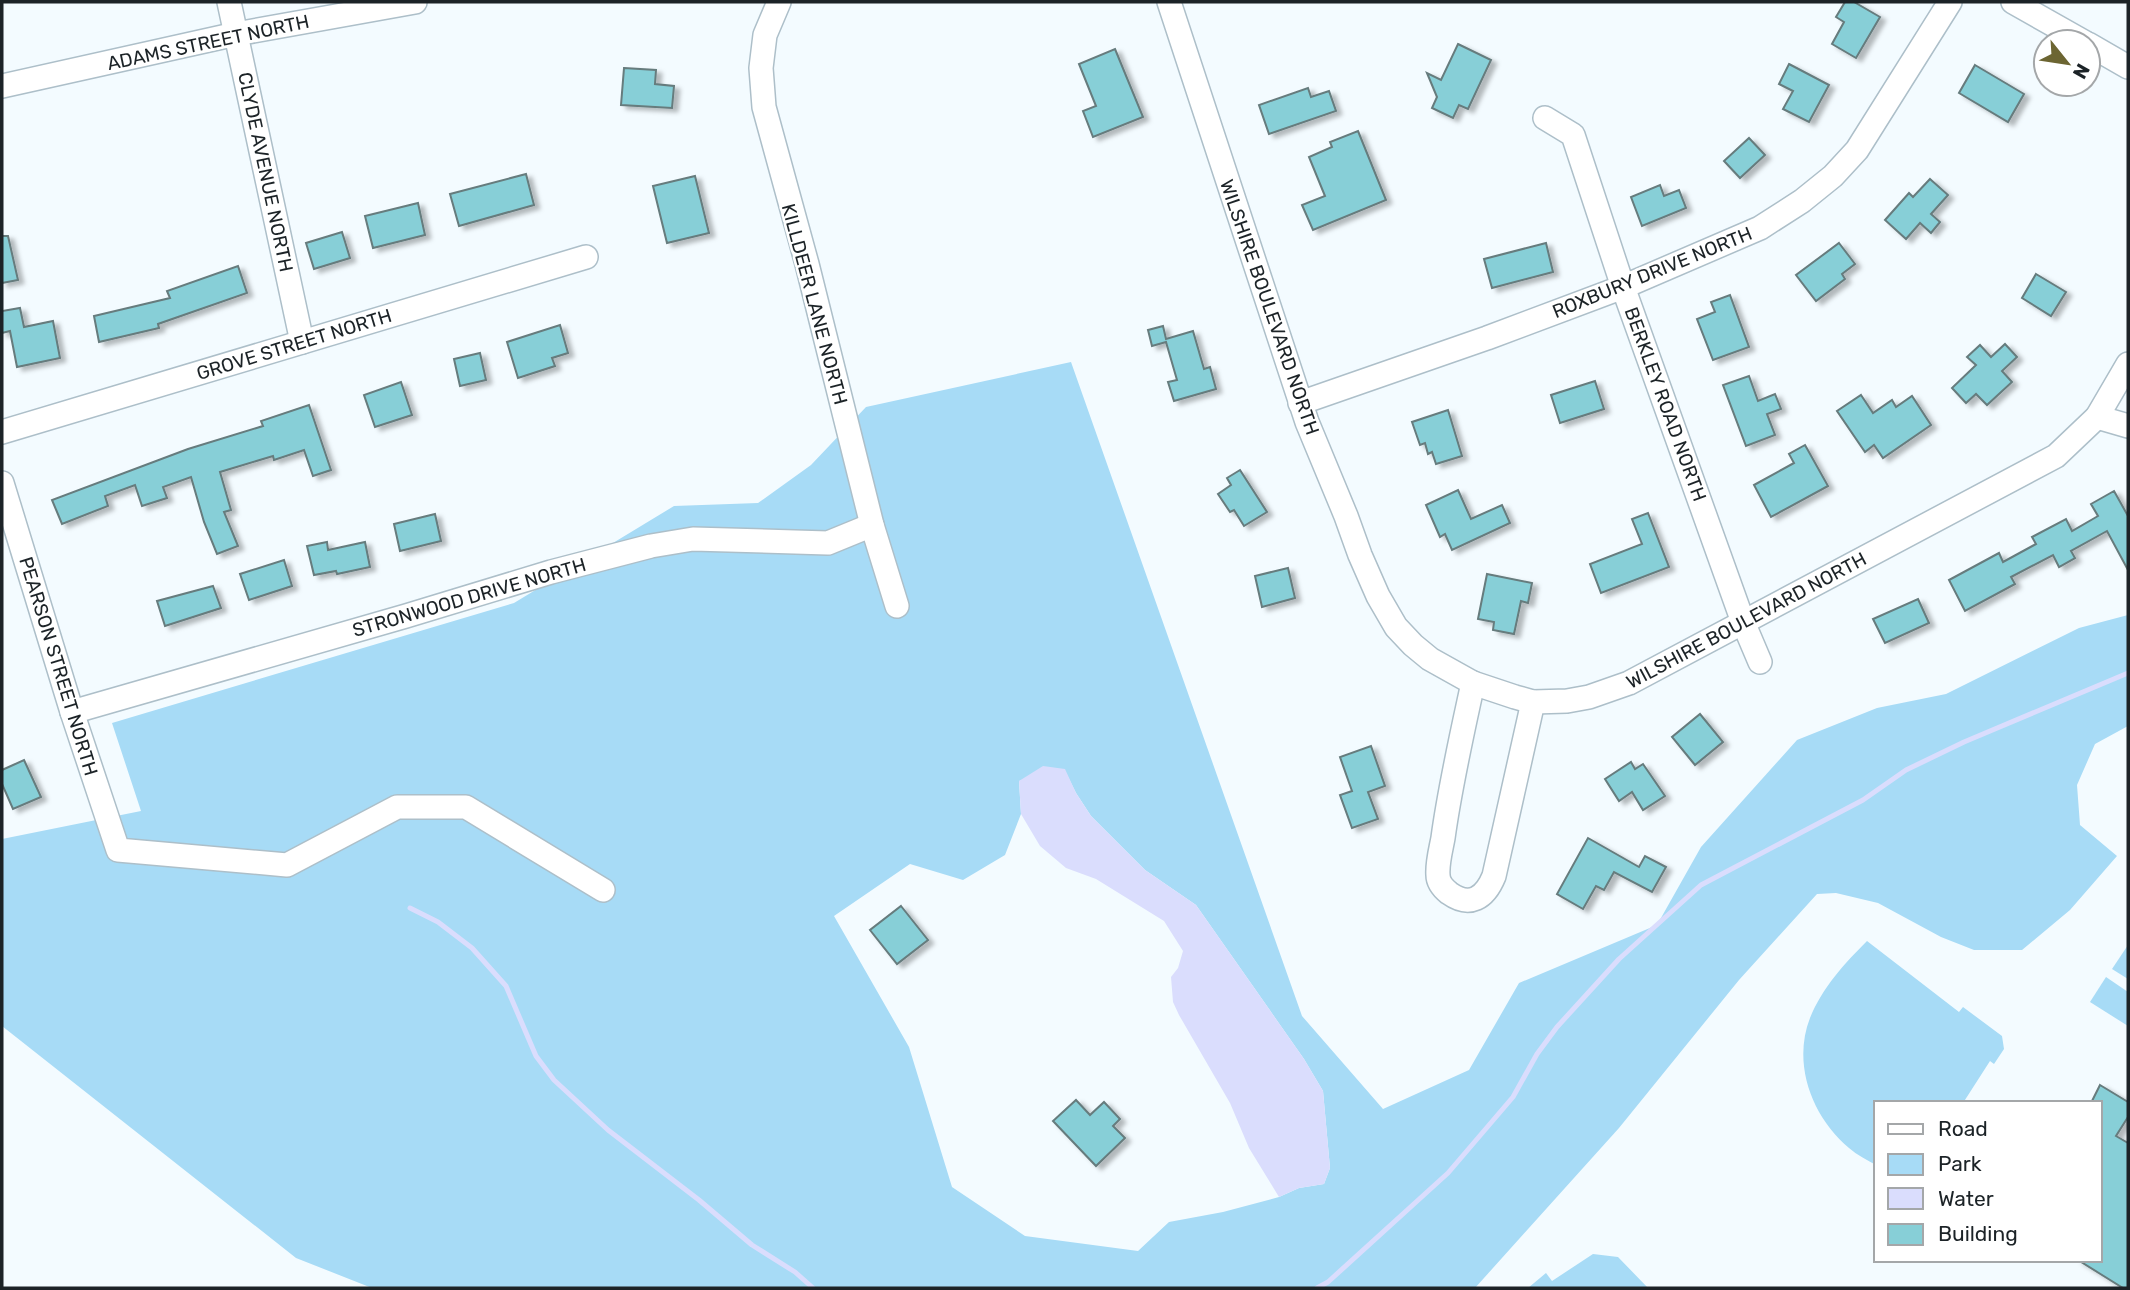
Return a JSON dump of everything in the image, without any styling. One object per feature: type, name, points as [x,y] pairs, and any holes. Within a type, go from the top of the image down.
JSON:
[{"type":"street","name":"CLYDE AVENUE NORTH","points":[[229,2],[302,342]]},
{"type":"street","name":"ADAMS STREET NORTH","points":[[2,86],[236,34],[415,2]]},
{"type":"street","name":"KILLDEER LANE NORTH","points":[[779,2],[765,35],[761,68],[764,107],[807,264],[872,526],[897,606]]},
{"type":"street","name":"WILSHIRE BOULEVARD NORTH","points":[[1169,2],[1300,403],[1378,596],[1396,626],[1413,645],[1430,659],[1473,683],[1533,702],[1589,697],[1629,683],[2056,456],[2097,418],[2128,364]]},
{"type":"street","name":"ROXBURY DRIVE NORTH","points":[[1300,403],[1623,287],[1760,228],[1802,201],[1833,176],[1857,150],[1950,2]]},
{"type":"street","points":[[2013,2],[2059,28]]},
{"type":"street","points":[[2102,52],[2128,67]]},
{"type":"street","name":"BERKLEY ROAD NORTH","points":[[1545,118],[1573,135],[1623,287],[1743,622],[1760,662]]},
{"type":"street","name":"GROVE STREET NORTH","points":[[2,432],[586,257]]},
{"type":"street","points":[[2097,418],[2128,426]]},
{"type":"street","name":"PEARSON STREET NORTH","points":[[2,482],[72,712],[118,849],[287,865],[397,807],[466,807],[603,890]]},
{"type":"street","name":"STRONWOOD DRIVE NORTH","points":[[72,712],[551,572],[651,546],[693,539],[828,543],[872,526]]},
{"type":"street","points":[[1473,683],[1446,814],[1438,874],[1445,889],[1457,898],[1477,900],[1489,887],[1494,876],[1533,702]]},
{"type":"green space","points":[[1071,362],[1302,1016],[1383,1109],[1469,1070],[1519,983],[1657,925],[1701,847],[1797,740],[1877,708],[1946,694],[2079,628],[2128,615],[2128,726],[2095,744],[2077,785],[2080,825],[2117,856],[2070,910],[2022,950],[1974,950],[1941,937],[1878,903],[1836,893],[1817,894],[1739,980],[1619,1128],[1475,1288],[372,1288],[296,1258],[2,1026],[2,839],[141,811],[112,723],[514,603],[674,506],[758,503],[811,465],[866,407]],"holes":[[[1064,769],[1091,816],[1145,870],[1196,905],[1304,1059],[1323,1091],[1330,1168],[1324,1184],[1299,1188],[1279,1197],[1223,1212],[1169,1222],[1138,1251],[1025,1236],[952,1187],[909,1047],[834,916],[910,864],[963,880],[1005,855],[1021,814],[1019,781]]]},
{"type":"green space","points":[[1867,941],[1959,1012],[1963,1007],[2002,1036],[2004,1049],[1994,1064],[1990,1061],[1964,1101],[1874,1101],[1874,1164],[1849,1148],[1825,1121],[1809,1089],[1805,1071],[1803,1053],[1810,1018],[1821,996],[1842,967]]},
{"type":"green space","points":[[2128,945],[2128,979],[2112,969]]},
{"type":"green space","points":[[2106,977],[2128,992],[2128,1026],[2090,1002]]},
{"type":"green space","points":[[1593,1254],[1618,1257],[1648,1288],[1528,1288],[1546,1273],[1552,1281]]},
{"type":"water","points":[[1043,766],[1065,769],[1091,816],[1145,870],[1196,905],[1304,1059],[1323,1091],[1330,1168],[1324,1184],[1299,1188],[1279,1197],[1249,1148],[1230,1103],[1173,1002],[1171,977],[1178,968],[1183,951],[1164,921],[1096,879],[1066,868],[1040,846],[1021,814],[1019,781]]},
{"type":"building","points":[[1845,2],[1854,2],[1880,17],[1856,58],[1832,44],[1844,22],[1836,17]]},
{"type":"building","points":[[1458,44],[1491,60],[1468,109],[1459,105],[1453,118],[1432,108],[1437,97],[1427,73],[1441,80]]},
{"type":"building","points":[[1115,49],[1143,117],[1093,137],[1083,111],[1096,106],[1079,64]]},
{"type":"building","points":[[1789,64],[1829,85],[1809,122],[1783,109],[1793,91],[1779,84]]},
{"type":"building","points":[[1975,65],[2024,94],[2008,122],[1959,93]]},
{"type":"building","points":[[624,68],[656,70],[655,84],[674,86],[672,108],[621,105]]},
{"type":"building","points":[[1308,88],[1311,97],[1329,91],[1336,111],[1269,134],[1259,105]]},
{"type":"building","points":[[1358,131],[1386,200],[1313,230],[1302,205],[1325,196],[1309,157],[1332,147],[1330,142]]},
{"type":"building","points":[[1749,138],[1765,155],[1740,178],[1724,161]]},
{"type":"building","points":[[526,174],[534,205],[459,226],[450,194]]},
{"type":"building","points":[[695,176],[709,233],[667,243],[653,186]]},
{"type":"building","points":[[1930,179],[1948,195],[1931,214],[1940,222],[1931,233],[1920,223],[1906,239],[1885,220],[1909,193],[1913,197]]},
{"type":"building","points":[[1660,185],[1664,196],[1679,190],[1686,208],[1642,226],[1631,197]]},
{"type":"building","points":[[418,203],[425,235],[373,248],[365,216]]},
{"type":"building","points":[[342,232],[350,258],[314,269],[306,243]]},
{"type":"building","points":[[2,236],[8,236],[18,280],[2,283]]},
{"type":"building","points":[[1546,243],[1553,272],[1492,288],[1484,259]]},
{"type":"building","points":[[1839,243],[1855,264],[1842,274],[1845,279],[1816,301],[1796,275]]},
{"type":"building","points":[[238,266],[247,293],[158,324],[159,328],[99,342],[94,316],[170,298],[167,291]]},
{"type":"building","points":[[2036,274],[2066,292],[2051,316],[2022,298]]},
{"type":"building","points":[[1730,295],[1749,347],[1713,360],[1697,319],[1715,312],[1711,302]]},
{"type":"building","points":[[20,308],[24,327],[53,321],[60,358],[17,367],[10,331],[2,333],[2,311]]},
{"type":"building","points":[[560,325],[568,353],[552,358],[555,366],[518,378],[507,342]]},
{"type":"building","points":[[1163,326],[1166,339],[1193,331],[1204,369],[1210,367],[1216,389],[1174,401],[1168,382],[1177,380],[1166,342],[1152,346],[1148,330]]},
{"type":"building","points":[[2005,344],[2017,357],[2002,371],[2012,382],[1987,405],[1976,394],[1966,403],[1952,388],[1976,365],[1967,357],[1980,345],[1991,357]]},
{"type":"building","points":[[480,353],[486,380],[460,386],[454,359]]},
{"type":"building","points":[[1749,376],[1758,401],[1775,394],[1781,409],[1767,414],[1775,435],[1746,446],[1723,385]]},
{"type":"building","points":[[1595,381],[1604,409],[1560,423],[1551,395]]},
{"type":"building","points":[[401,382],[412,415],[375,427],[364,395]]},
{"type":"building","points":[[1861,395],[1873,413],[1892,400],[1896,407],[1912,396],[1931,425],[1883,458],[1874,445],[1865,452],[1837,411]]},
{"type":"building","points":[[309,405],[331,470],[313,476],[304,450],[220,472],[231,510],[224,512],[238,546],[217,554],[191,477],[163,487],[167,498],[142,506],[135,485],[105,496],[108,506],[62,524],[52,500],[188,449],[263,426],[261,421]]},
{"type":"building","points":[[1448,410],[1462,456],[1436,464],[1432,452],[1428,454],[1425,443],[1420,445],[1412,422]]},
{"type":"building","points":[[1805,445],[1828,486],[1771,517],[1754,485],[1794,463],[1789,454]]},
{"type":"building","points":[[1240,470],[1267,512],[1244,526],[1234,510],[1230,512],[1218,494],[1231,485],[1227,478]]},
{"type":"building","points":[[1458,490],[1471,519],[1502,505],[1510,523],[1452,550],[1445,534],[1440,537],[1426,505]]},
{"type":"building","points":[[2114,491],[2128,516],[2128,570],[2107,531],[2071,551],[2075,558],[2059,567],[2053,555],[2011,577],[2015,584],[1965,611],[1949,580],[1999,553],[2003,562],[2036,544],[2032,537],[2066,519],[2072,531],[2098,516],[2091,504]]},
{"type":"building","points":[[1648,513],[1669,567],[1601,593],[1590,564],[1642,544],[1632,519]]},
{"type":"building","points":[[435,514],[441,541],[400,551],[394,524]]},
{"type":"building","points":[[327,542],[328,550],[365,542],[370,567],[337,574],[336,571],[314,575],[307,546]]},
{"type":"building","points":[[284,560],[292,586],[249,600],[240,574]]},
{"type":"building","points":[[1288,568],[1295,598],[1262,607],[1255,576]]},
{"type":"building","points":[[1487,574],[1532,583],[1528,603],[1521,601],[1514,634],[1493,630],[1494,622],[1478,619]]},
{"type":"building","points":[[213,586],[221,608],[165,626],[157,601]]},
{"type":"building","points":[[1918,599],[1929,623],[1885,643],[1873,619]]},
{"type":"building","points":[[1700,714],[1723,742],[1695,765],[1672,737]]},
{"type":"building","points":[[1371,746],[1385,786],[1368,792],[1378,819],[1352,828],[1340,795],[1352,791],[1340,757]]},
{"type":"building","points":[[24,760],[41,797],[13,809],[2,784],[2,770]]},
{"type":"building","points":[[1631,762],[1635,769],[1643,764],[1665,796],[1643,810],[1632,792],[1619,801],[1605,779]]},
{"type":"building","points":[[1588,838],[1639,867],[1645,856],[1666,867],[1652,892],[1614,872],[1604,890],[1596,886],[1583,909],[1557,894]]},
{"type":"building","points":[[901,906],[928,940],[897,964],[870,930]]},
{"type":"building","points":[[2100,1085],[2128,1102],[2128,1117],[2116,1136],[2128,1143],[2128,1288],[2123,1288],[2081,1262],[2102,1262],[2102,1101],[2092,1101]]},
{"type":"building","points":[[1076,1100],[1090,1115],[1104,1102],[1120,1119],[1113,1126],[1125,1138],[1096,1166],[1053,1121]]},
{"type":"waterway","points":[[1317,1288],[1328,1282],[1448,1173],[1513,1097],[1537,1054],[1557,1027],[1619,959],[1701,885],[1863,800],[1906,770],[1964,742],[2128,673]]},
{"type":"waterway","points":[[410,908],[438,922],[472,948],[506,986],[536,1056],[554,1080],[608,1130],[752,1245],[795,1272],[813,1288]]}]
